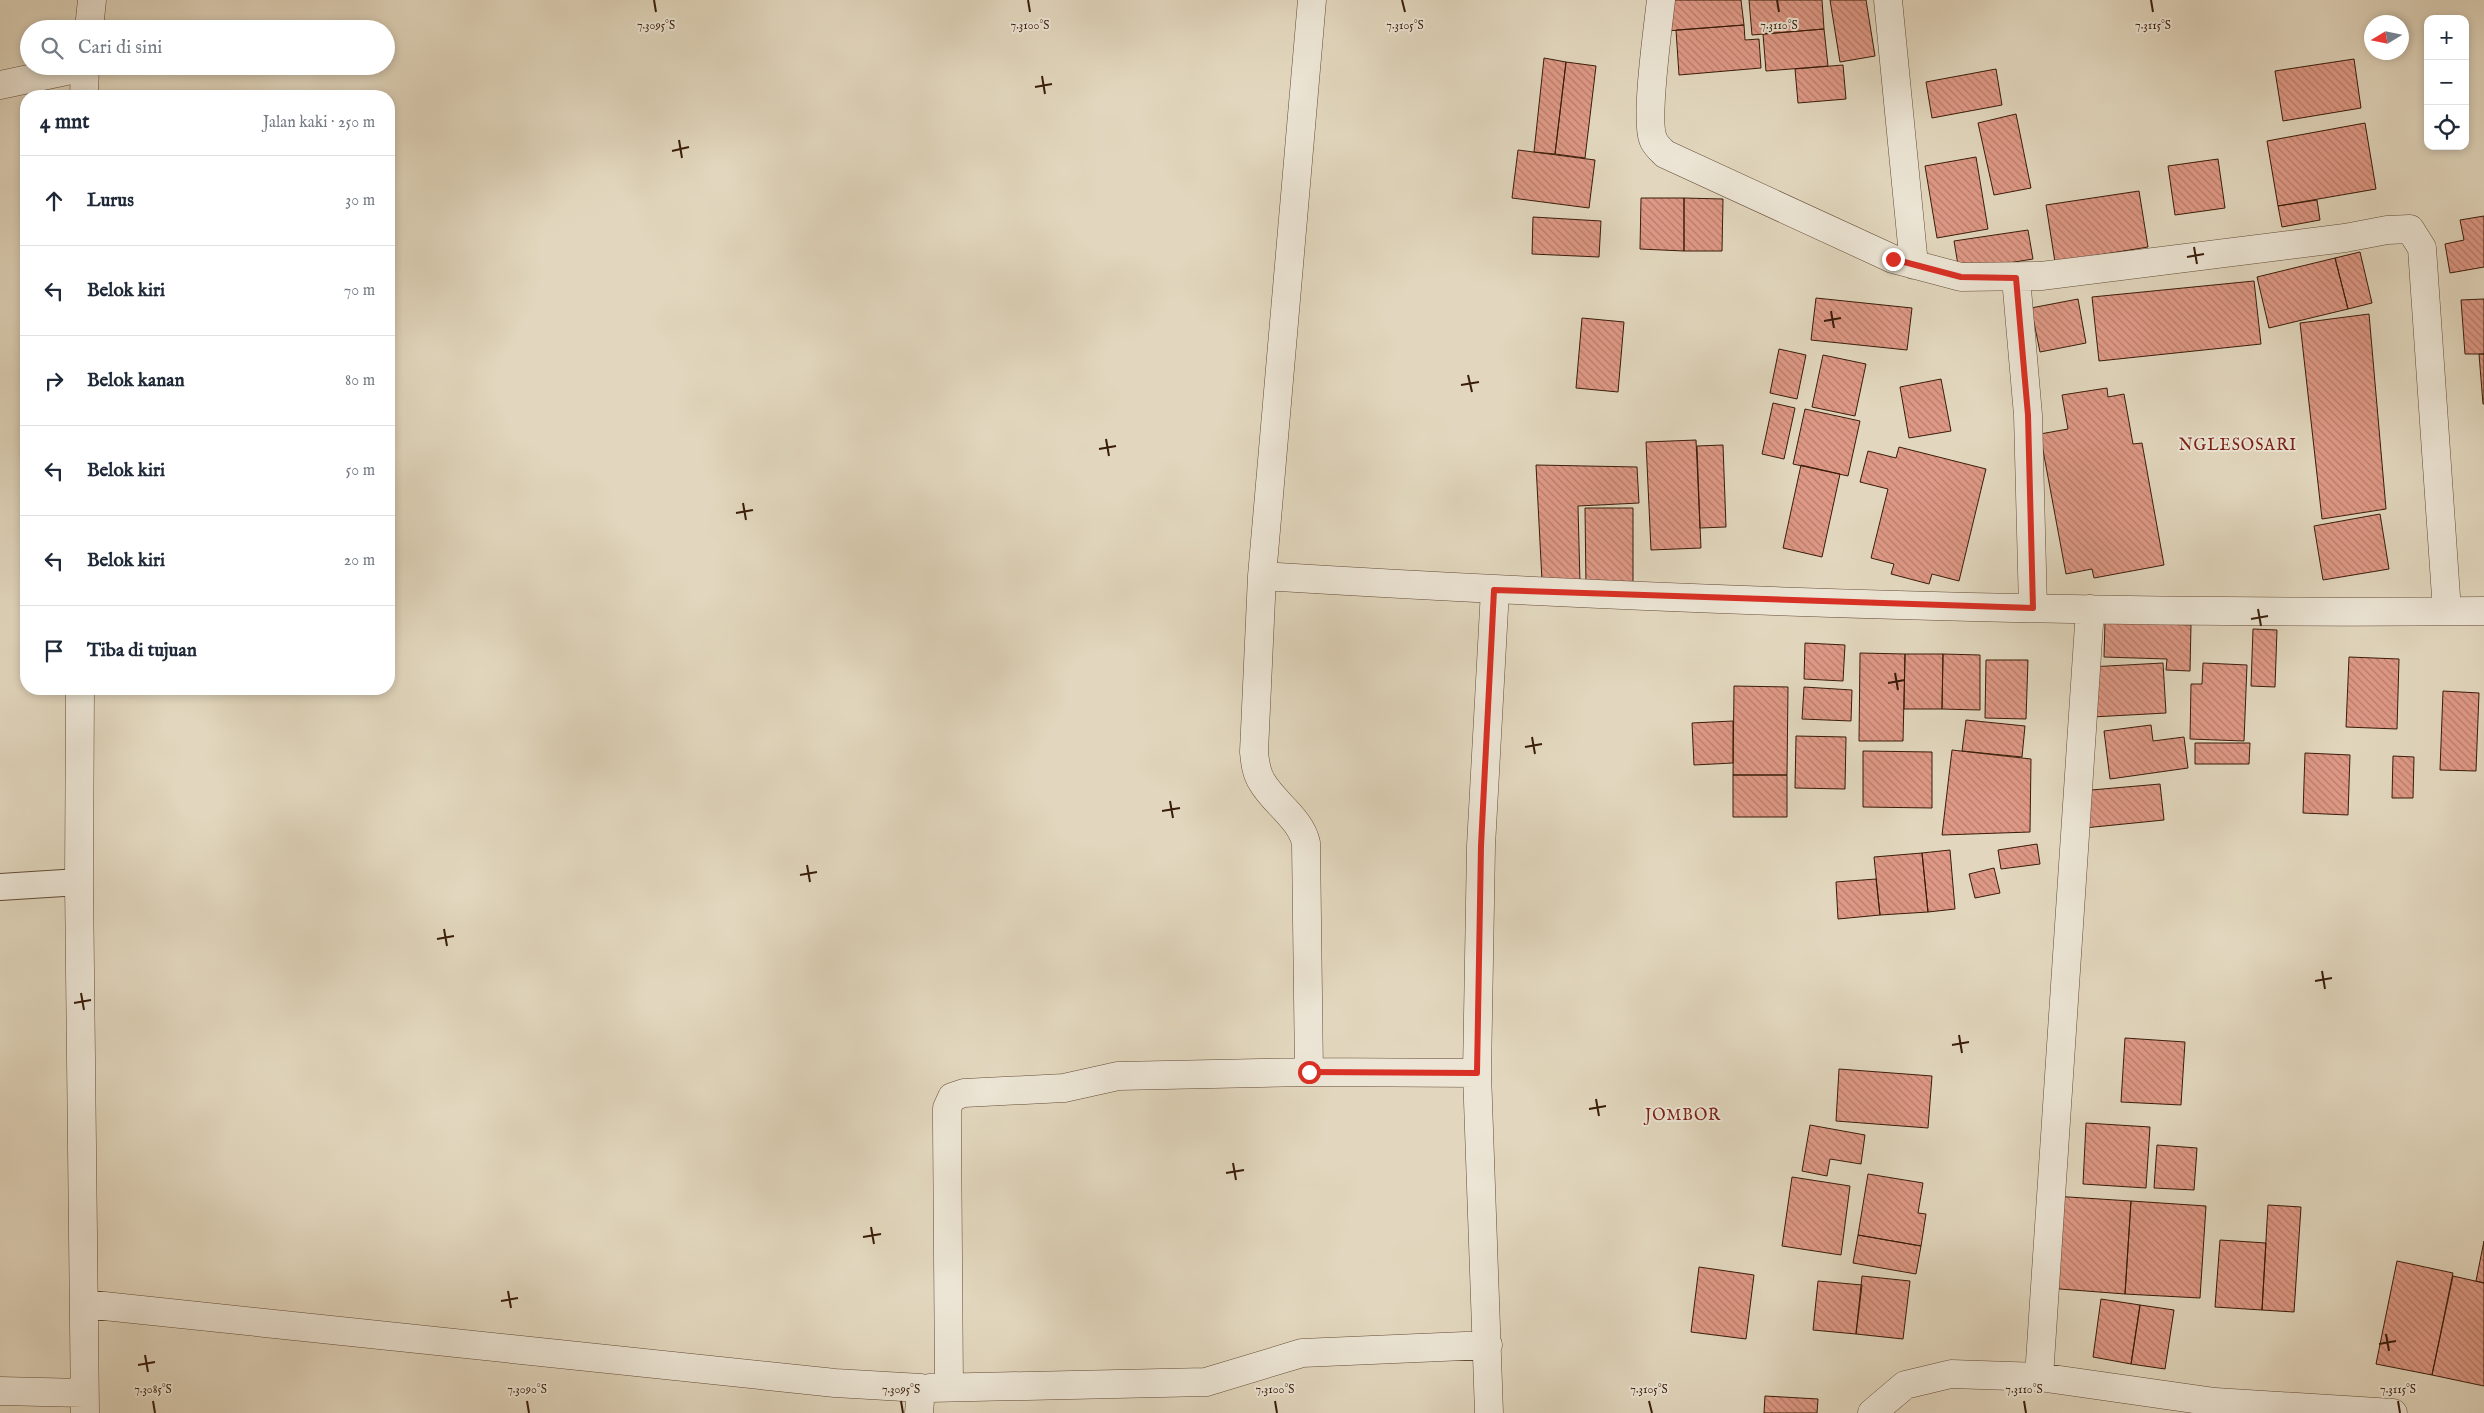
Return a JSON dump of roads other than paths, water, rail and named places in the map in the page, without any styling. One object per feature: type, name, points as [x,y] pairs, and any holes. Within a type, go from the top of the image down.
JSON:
[{"type":"street","points":[[90,20],[92,0]]},
{"type":"street","points":[[1309,1072],[1306,843],[1301,829],[1262,783],[1254,752],[1262,576],[1312,0]]},
{"type":"street","points":[[1661,0],[1650,117],[1653,139],[1658,147],[1665,154],[1893,259],[1961,277],[2016,278],[2344,238],[2387,230],[2410,230],[2422,248],[2447,612]]},
{"type":"street","points":[[1888,0],[1914,265]]},
{"type":"street","points":[[0,85],[45,75]]},
{"type":"street","points":[[84,90],[85,75]]},
{"type":"street","points":[[2016,278],[2028,415],[2033,608]]},
{"type":"street","points":[[1262,576],[1494,590],[2090,610],[2484,611]]},
{"type":"street","points":[[1489,1413],[1477,1073],[1481,846],[1494,590]]},
{"type":"street","points":[[2040,1377],[2090,610]]},
{"type":"street","points":[[0,1391],[84,1403],[85,1304],[79,882],[80,695]]},
{"type":"street","points":[[949,1387],[946,1123],[947,1108],[952,1097],[964,1093],[1064,1088],[1118,1076],[1309,1072],[1477,1073]]},
{"type":"street","points":[[85,1304],[835,1383],[920,1400],[949,1387],[1206,1382],[1302,1353],[1488,1345]]},
{"type":"street","points":[[1872,1413],[1905,1385],[1951,1374],[2040,1377],[2215,1402],[2393,1413]]},
{"type":"lane","points":[[0,887],[79,882]]},
{"type":"district","name":"NGLESOSARI","points":[[2238,444]]},
{"type":"district","name":"JOMBOR","points":[[1683,1114]]}]
